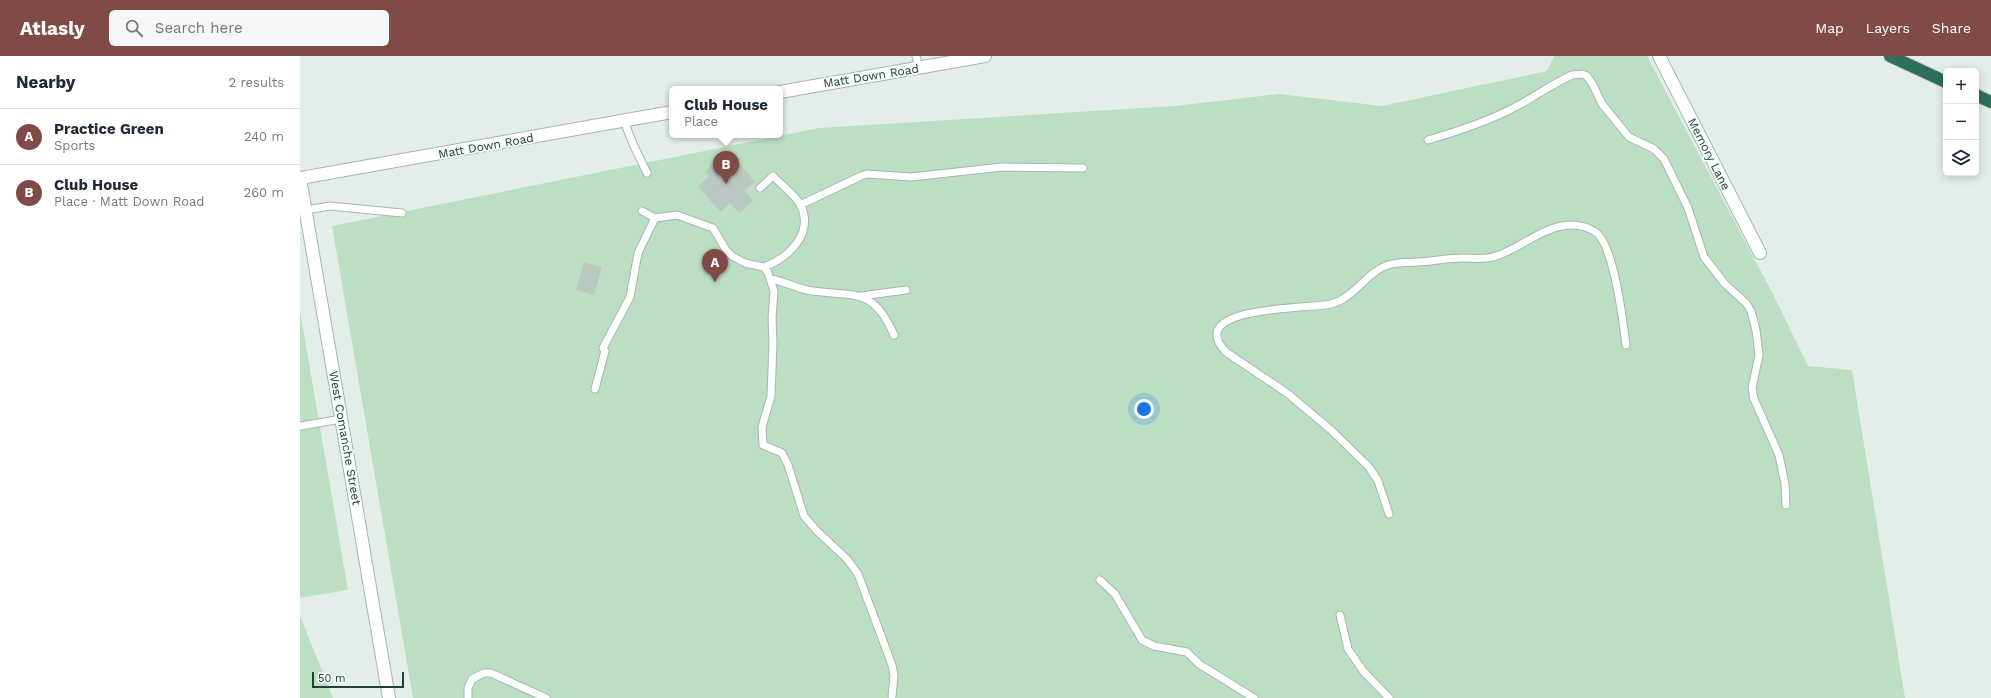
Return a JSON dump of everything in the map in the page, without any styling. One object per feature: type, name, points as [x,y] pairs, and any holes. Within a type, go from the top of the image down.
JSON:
[{"type":"highway","points":[[1890,56],[1943,81]]},
{"type":"highway","points":[[1979,96],[1991,102]]},
{"type":"street","name":"Matt Down Road","points":[[783,92],[919,69],[985,56]]},
{"type":"street","name":"Memory Lane","points":[[1659,56],[1760,253]]},
{"type":"street","name":"Matt Down Road","points":[[300,178],[669,113]]},
{"type":"street","name":"West Comanche Street","points":[[300,178],[389,698]]},
{"type":"lane","points":[[916,56],[919,69]]},
{"type":"lane","points":[[1428,140],[1464,130],[1518,106],[1572,75],[1582,74],[1587,76],[1602,104],[1628,137],[1654,149],[1664,159],[1688,208],[1704,258],[1725,284],[1746,303],[1751,311],[1756,330],[1759,355],[1752,388],[1754,399],[1779,455],[1785,484],[1786,505]]},
{"type":"lane","points":[[624,121],[633,144],[648,173]]},
{"type":"lane","points":[[800,205],[867,174],[912,177],[1002,167],[1083,168]]},
{"type":"lane","points":[[642,211],[655,218],[677,215],[713,228],[726,250],[732,256],[745,263],[764,268],[782,259],[796,246],[803,228],[803,217],[800,205],[773,176],[760,188]]},
{"type":"lane","points":[[306,210],[330,206],[402,213]]},
{"type":"lane","points":[[595,389],[605,351],[603,348],[630,297],[638,253],[655,218]]},
{"type":"lane","points":[[1390,514],[1378,481],[1369,467],[1331,430],[1287,393],[1226,352],[1219,344],[1216,337],[1219,327],[1250,312],[1277,308],[1310,307],[1340,301],[1350,296],[1373,274],[1389,265],[1462,258],[1491,258],[1542,232],[1557,228],[1577,226],[1596,232],[1601,237],[1606,248],[1616,281],[1626,345]]},
{"type":"lane","points":[[764,268],[771,279],[774,298],[772,318],[774,343],[771,396],[762,427],[763,445],[782,453],[788,465],[804,516],[817,532],[847,559],[858,574],[892,665],[894,675],[892,696]]},
{"type":"lane","points":[[771,279],[808,290],[861,296],[906,290]]},
{"type":"lane","points":[[861,296],[875,305],[883,314],[894,335]]},
{"type":"lane","points":[[300,426],[342,419]]},
{"type":"lane","points":[[1100,580],[1115,594],[1142,640],[1154,646],[1187,652],[1199,664],[1254,698]]},
{"type":"lane","points":[[1340,615],[1348,649],[1364,672],[1389,698]]},
{"type":"lane","points":[[468,698],[468,688],[472,679],[476,676],[491,673],[546,698]]},
{"type":"green space","points":[[1554,56],[1647,56],[1773,294],[1808,366],[1852,370],[1905,698],[413,698],[332,226],[769,138],[783,138],[783,135],[819,128],[1175,106],[1279,94],[1382,106],[1547,71]]},
{"type":"green space","points":[[300,311],[348,590],[300,598]]},
{"type":"green space","points":[[300,616],[333,698],[300,698]]},
{"type":"building","points":[[732,155],[755,182],[745,190],[753,201],[739,213],[730,203],[720,212],[698,186],[709,176],[705,171],[716,161],[719,165]]},
{"type":"building","points":[[584,262],[602,267],[594,295],[576,290]]},
{"type":"place","name":"Club House","points":[[726,184]]},
{"type":"place","name":"Practice Green","points":[[715,282]]}]
